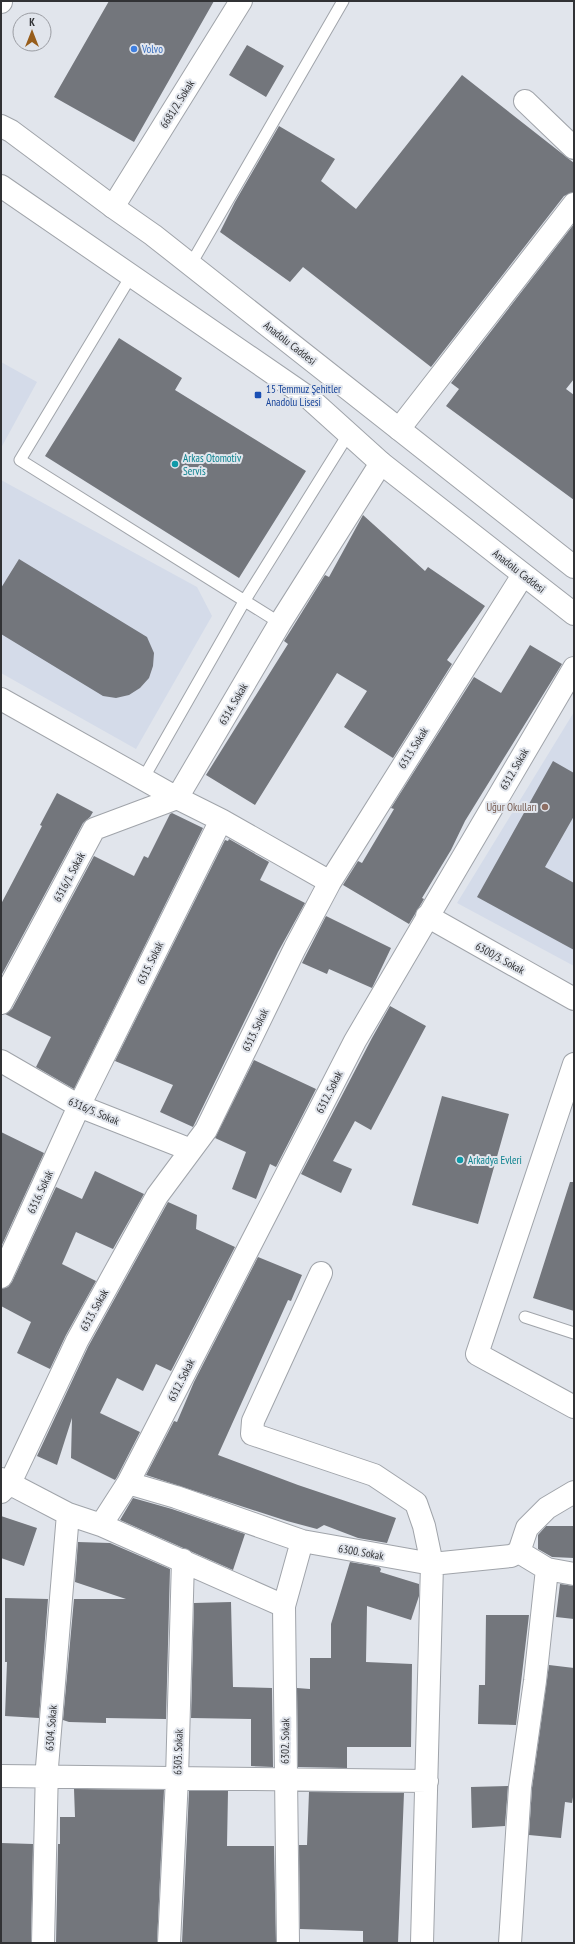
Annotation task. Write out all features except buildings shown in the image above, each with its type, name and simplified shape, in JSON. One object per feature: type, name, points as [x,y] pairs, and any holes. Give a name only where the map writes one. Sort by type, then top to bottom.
[{"type":"main road","name":"6681/2. Sokak","points":[[113,207],[241,1]]},
{"type":"main road","points":[[525,101],[574,148]]},
{"type":"main road","name":"Anadolu Caddesi","points":[[1,126],[153,234],[574,568]]},
{"type":"main road","name":"Anadolu Caddesi","points":[[1,186],[309,398],[381,463],[574,614]]},
{"type":"main road","points":[[400,429],[574,204]]},
{"type":"main road","name":"6314. Sokak","points":[[177,798],[280,623],[381,463]]},
{"type":"main road","name":"6313. Sokak","points":[[4,1484],[77,1341],[157,1196],[206,1130],[295,948],[330,882],[523,575]]},
{"type":"main road","name":"6312. Sokak","points":[[101,1525],[128,1483],[355,1041],[574,668]]},
{"type":"main road","points":[[1,699],[330,882]]},
{"type":"main road","name":"6316/1. Sokak","points":[[1,1003],[94,829],[177,798]]},
{"type":"main road","name":"6315. Sokak","points":[[79,1106],[221,820]]},
{"type":"main road","name":"6300/3. Sokak","points":[[427,916],[574,999]]},
{"type":"main road","name":"6316/5. Sokak","points":[[1,1061],[79,1106],[191,1150]]},
{"type":"main road","points":[[574,1064],[477,1354],[574,1407]]},
{"type":"main road","name":"6316. Sokak","points":[[1,1277],[79,1106]]},
{"type":"main road","points":[[321,1273],[253,1422],[252,1434],[374,1475],[416,1504],[424,1526],[432,1564],[422,1943]]},
{"type":"main road","name":"6300. Sokak","points":[[128,1483],[176,1497],[302,1541],[432,1564],[511,1556],[519,1552]]},
{"type":"main road","points":[[4,1484],[68,1514],[101,1525],[284,1606]]},
{"type":"main road","points":[[574,1492],[547,1508],[527,1528],[519,1552],[547,1569],[574,1574]]},
{"type":"main road","name":"6304. Sokak","points":[[43,1943],[47,1777],[68,1514]]},
{"type":"main road","name":"6302. Sokak","points":[[288,1943],[284,1606],[302,1541]]},
{"type":"main road","name":"6303. Sokak","points":[[169,1943],[177,1778],[182,1560]]},
{"type":"main road","points":[[510,1943],[520,1787],[535,1681],[547,1569]]},
{"type":"main road","points":[[1,1776],[427,1781]]},
{"type":"lane","points":[[191,264],[344,1]]},
{"type":"lane","points":[[131,276],[20,460],[280,623]]},
{"type":"lane","points":[[143,779],[245,600],[349,433]]},
{"type":"lane","points":[[525,1317],[574,1332]]},
{"type":"shaded area","points":[[1,362],[37,382],[1,448]]},
{"type":"shaded area","points":[[1,480],[197,587],[212,616],[136,749],[1,673]]},
{"type":"shaded area","name":"Uğur Okulları","points":[[574,712],[574,966],[457,903]]},
{"type":"place","name":"Volvo","points":[[134,49]]},
{"type":"place","name":"15 Temmuz Şehitler Anadolu Lisesi","points":[[258,395]]},
{"type":"place","name":"Arkas Otomotiv Servis","points":[[175,464]]},
{"type":"place","name":"Uğur Okulları","points":[[545,807]]},
{"type":"place","name":"Arkadya Evleri","points":[[460,1160]]}]
